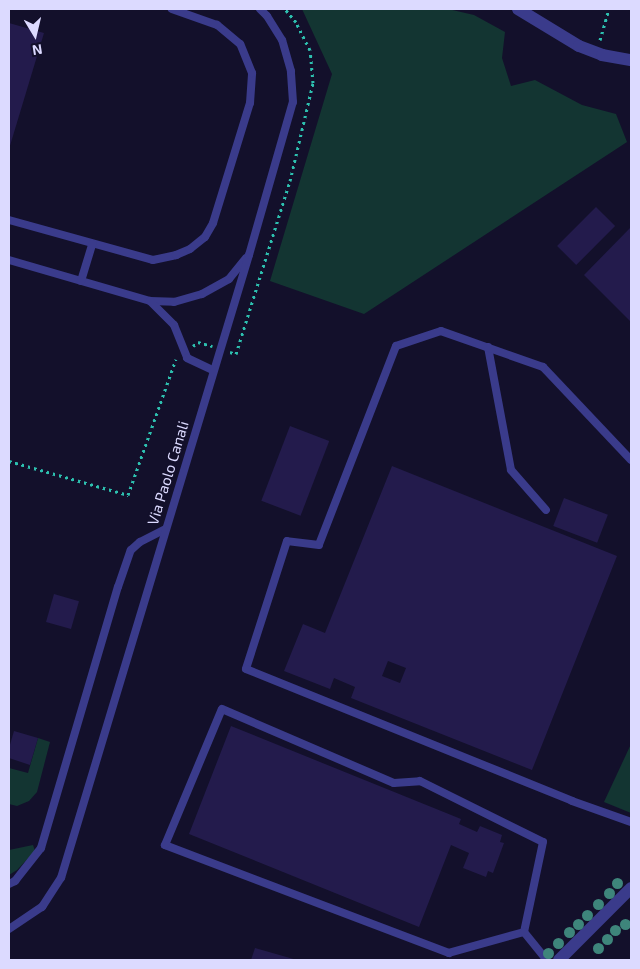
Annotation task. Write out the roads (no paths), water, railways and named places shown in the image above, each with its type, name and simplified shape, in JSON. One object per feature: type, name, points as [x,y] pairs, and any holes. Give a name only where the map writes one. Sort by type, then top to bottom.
[{"type":"street","points":[[518,9],[580,46],[594,52],[631,60]]},
{"type":"street","points":[[558,960],[631,888]]},
{"type":"lane","points":[[9,220],[153,260],[176,255],[190,249],[205,237],[214,223],[250,103],[252,73],[240,44],[218,24],[172,9]]},
{"type":"lane","name":"Via Paolo Canali","points":[[9,929],[42,907],[61,878],[249,255],[293,102],[291,72],[282,40],[267,16],[260,9]]},
{"type":"lane","points":[[81,281],[92,244]]},
{"type":"lane","points":[[9,260],[150,301],[174,302],[202,294],[229,279],[249,255]]},
{"type":"lane","points":[[150,301],[174,325],[186,358],[213,370]]},
{"type":"lane","points":[[631,460],[542,367],[440,331],[396,346],[319,545],[287,541],[246,669],[572,801],[631,822]]},
{"type":"lane","points":[[488,348],[511,470],[546,510]]},
{"type":"lane","points":[[9,884],[16,881],[41,848],[118,587],[131,550],[140,542],[165,529]]},
{"type":"lane","points":[[222,709],[394,783],[420,781],[543,842],[524,932],[449,953],[165,845],[222,709]]},
{"type":"lane","points":[[524,932],[547,960]]}]
